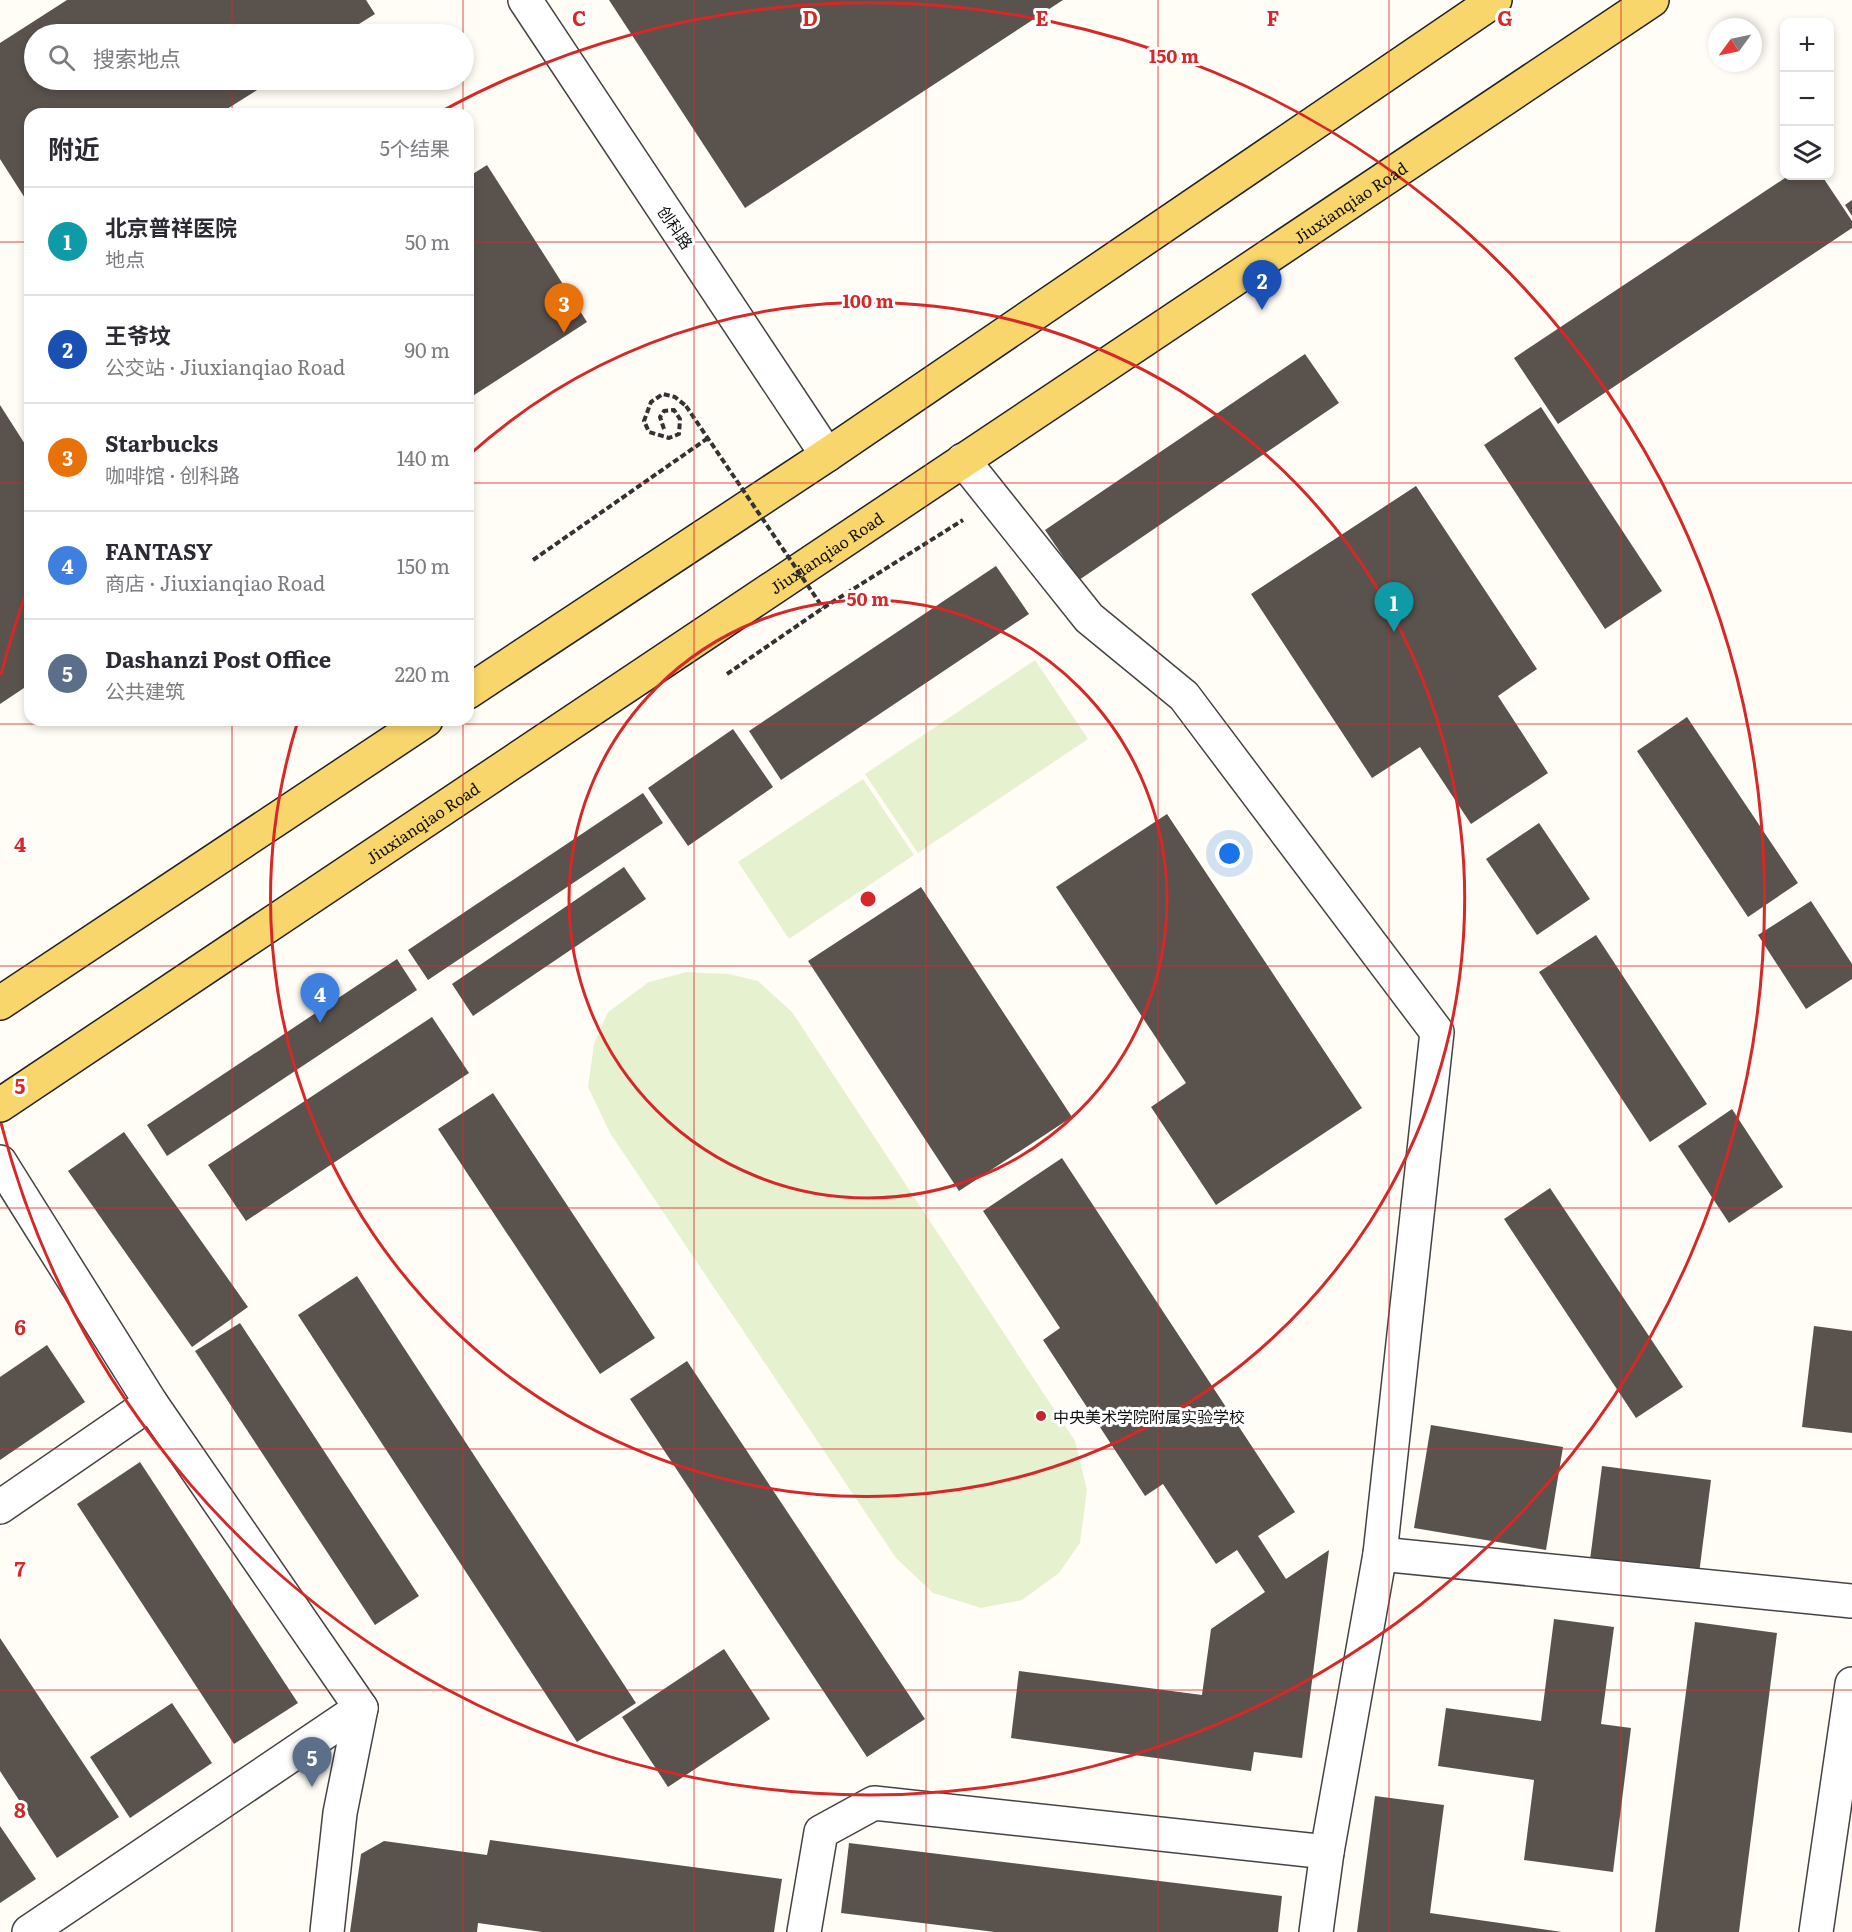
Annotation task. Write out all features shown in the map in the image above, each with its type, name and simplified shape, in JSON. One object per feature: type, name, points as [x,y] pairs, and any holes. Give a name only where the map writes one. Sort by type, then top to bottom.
[{"type":"main road","points":[[474,688],[827,454],[1495,0]]},
{"type":"main road","name":"Jiuxianqiao Road","points":[[0,1105],[1652,0]]},
{"type":"main road","points":[[0,1002],[417,726]]},
{"type":"street","name":"创科路","points":[[525,0],[827,454]]},
{"type":"street","points":[[963,460],[1089,618],[1184,696],[1437,1032],[1380,1554],[1327,1852],[1316,1932]]},
{"type":"street","points":[[0,1162],[151,1404],[361,1708],[340,1813],[327,1932]]},
{"type":"street","points":[[0,1507],[151,1404]]},
{"type":"street","points":[[1380,1554],[1852,1601]]},
{"type":"street","points":[[1816,1932],[1852,1684]]},
{"type":"street","points":[[29,1932],[361,1708]]},
{"type":"street","points":[[804,1932],[821,1832],[874,1803],[1327,1852]]},
{"type":"path","points":[[664,429],[660,417],[664,411],[674,410],[680,419],[679,434],[669,438],[650,432],[645,421],[651,402],[663,394],[675,397],[686,406],[823,608]]},
{"type":"path","points":[[533,560],[708,438]]},
{"type":"path","points":[[727,674],[823,608],[970,515]]},
{"type":"green space","points":[[1035,660],[1088,739],[918,853],[865,774]]},
{"type":"green space","points":[[863,779],[914,855],[789,939],[738,862]]},
{"type":"green space","points":[[687,972],[728,974],[758,981],[792,1012],[1075,1441],[1087,1490],[1080,1543],[1059,1573],[1022,1600],[981,1608],[933,1593],[896,1558],[610,1133],[588,1087],[594,1044],[608,1012],[649,982]]},
{"type":"building","points":[[67,0],[366,0],[375,14],[359,24],[30,24]]},
{"type":"building","points":[[609,0],[1063,0],[745,208]]},
{"type":"building","points":[[24,28],[24,90],[257,90],[229,108],[24,108],[24,197],[0,159],[0,43]]},
{"type":"building","points":[[487,165],[587,322],[474,395],[474,173]]},
{"type":"building","points":[[1782,180],[1825,180],[1852,221],[1852,228],[1558,424],[1514,358]]},
{"type":"building","points":[[1852,200],[1852,216],[1845,205]]},
{"type":"building","points":[[1305,354],[1339,403],[1079,580],[1045,530]]},
{"type":"building","points":[[0,405],[24,443],[24,688],[0,704]]},
{"type":"building","points":[[1541,407],[1662,591],[1605,629],[1484,445]]},
{"type":"building","points":[[1416,486],[1537,669],[1498,696],[1548,773],[1471,824],[1420,747],[1372,778],[1251,594]]},
{"type":"building","points":[[996,566],[1029,614],[781,780],[749,731]]},
{"type":"building","points":[[1687,717],[1798,883],[1748,917],[1637,751]]},
{"type":"building","points":[[733,729],[773,787],[688,846],[648,788]]},
{"type":"building","points":[[643,793],[663,823],[428,980],[408,950]]},
{"type":"building","points":[[1167,814],[1362,1108],[1216,1205],[1151,1107],[1186,1083],[1056,887]]},
{"type":"building","points":[[1539,823],[1590,899],[1537,935],[1486,859]]},
{"type":"building","points":[[624,867],[646,899],[473,1016],[452,984]]},
{"type":"building","points":[[921,887],[1072,1117],[959,1191],[808,961]]},
{"type":"building","points":[[1811,901],[1852,964],[1852,979],[1806,1009],[1758,935]]},
{"type":"building","points":[[1596,935],[1707,1104],[1650,1142],[1539,972]]},
{"type":"building","points":[[397,959],[417,990],[167,1156],[147,1125]]},
{"type":"building","points":[[432,1017],[469,1073],[246,1221],[208,1165]]},
{"type":"building","points":[[493,1093],[655,1338],[600,1374],[438,1129]]},
{"type":"building","points":[[1732,1109],[1783,1187],[1729,1223],[1678,1146]]},
{"type":"building","points":[[124,1132],[248,1307],[192,1347],[68,1171]]},
{"type":"building","points":[[1062,1158],[1295,1512],[1258,1536],[1286,1579],[1329,1550],[1302,1758],[1254,1752],[1251,1771],[1011,1738],[1019,1671],[1202,1695],[1211,1629],[1265,1592],[1237,1550],[1216,1564],[1163,1484],[1145,1496],[1043,1340],[1060,1328],[983,1211]]},
{"type":"building","points":[[1550,1188],[1683,1387],[1636,1418],[1504,1219]]},
{"type":"building","points":[[357,1276],[636,1703],[577,1742],[298,1315]]},
{"type":"building","points":[[240,1323],[419,1596],[375,1625],[195,1351]]},
{"type":"building","points":[[1814,1326],[1852,1331],[1852,1433],[1802,1427]]},
{"type":"building","points":[[47,1345],[85,1402],[0,1460],[0,1377]]},
{"type":"building","points":[[687,1361],[925,1719],[867,1757],[630,1399]]},
{"type":"building","points":[[1431,1425],[1563,1447],[1546,1550],[1414,1528]]},
{"type":"building","points":[[140,1462],[298,1703],[234,1744],[77,1504]]},
{"type":"building","points":[[1602,1466],[1711,1480],[1699,1574],[1590,1560]]},
{"type":"building","points":[[1554,1619],[1614,1627],[1601,1724],[1631,1728],[1613,1872],[1524,1860],[1534,1780],[1438,1766],[1446,1708],[1541,1721]]},
{"type":"building","points":[[1695,1622],[1777,1633],[1739,1932],[1655,1932]]},
{"type":"building","points":[[0,1638],[119,1817],[57,1858],[0,1771]]},
{"type":"building","points":[[724,1649],[770,1719],[668,1787],[622,1717]]},
{"type":"building","points":[[172,1703],[212,1763],[130,1818],[90,1757]]},
{"type":"building","points":[[1375,1796],[1444,1805],[1430,1913],[1562,1932],[1357,1932]]},
{"type":"building","points":[[0,1826],[36,1879],[0,1903]]},
{"type":"building","points":[[490,1840],[782,1879],[774,1932],[542,1932],[478,1923],[477,1932],[350,1932],[361,1854],[384,1841],[487,1855]]},
{"type":"building","points":[[849,1843],[1282,1896],[1278,1932],[995,1932],[841,1913]]},
{"type":"place","name":"王爷坟","points":[[1262,310]]},
{"type":"place","name":"Starbucks","points":[[564,333]]},
{"type":"place","name":"北京普祥医院","points":[[1394,632]]},
{"type":"place","name":"FANTASY","points":[[320,1023]]},
{"type":"place","name":"中央美术学院附属实验学校","points":[[1041,1416]]},
{"type":"place","name":"Dashanzi Post Office","points":[[312,1787]]}]
